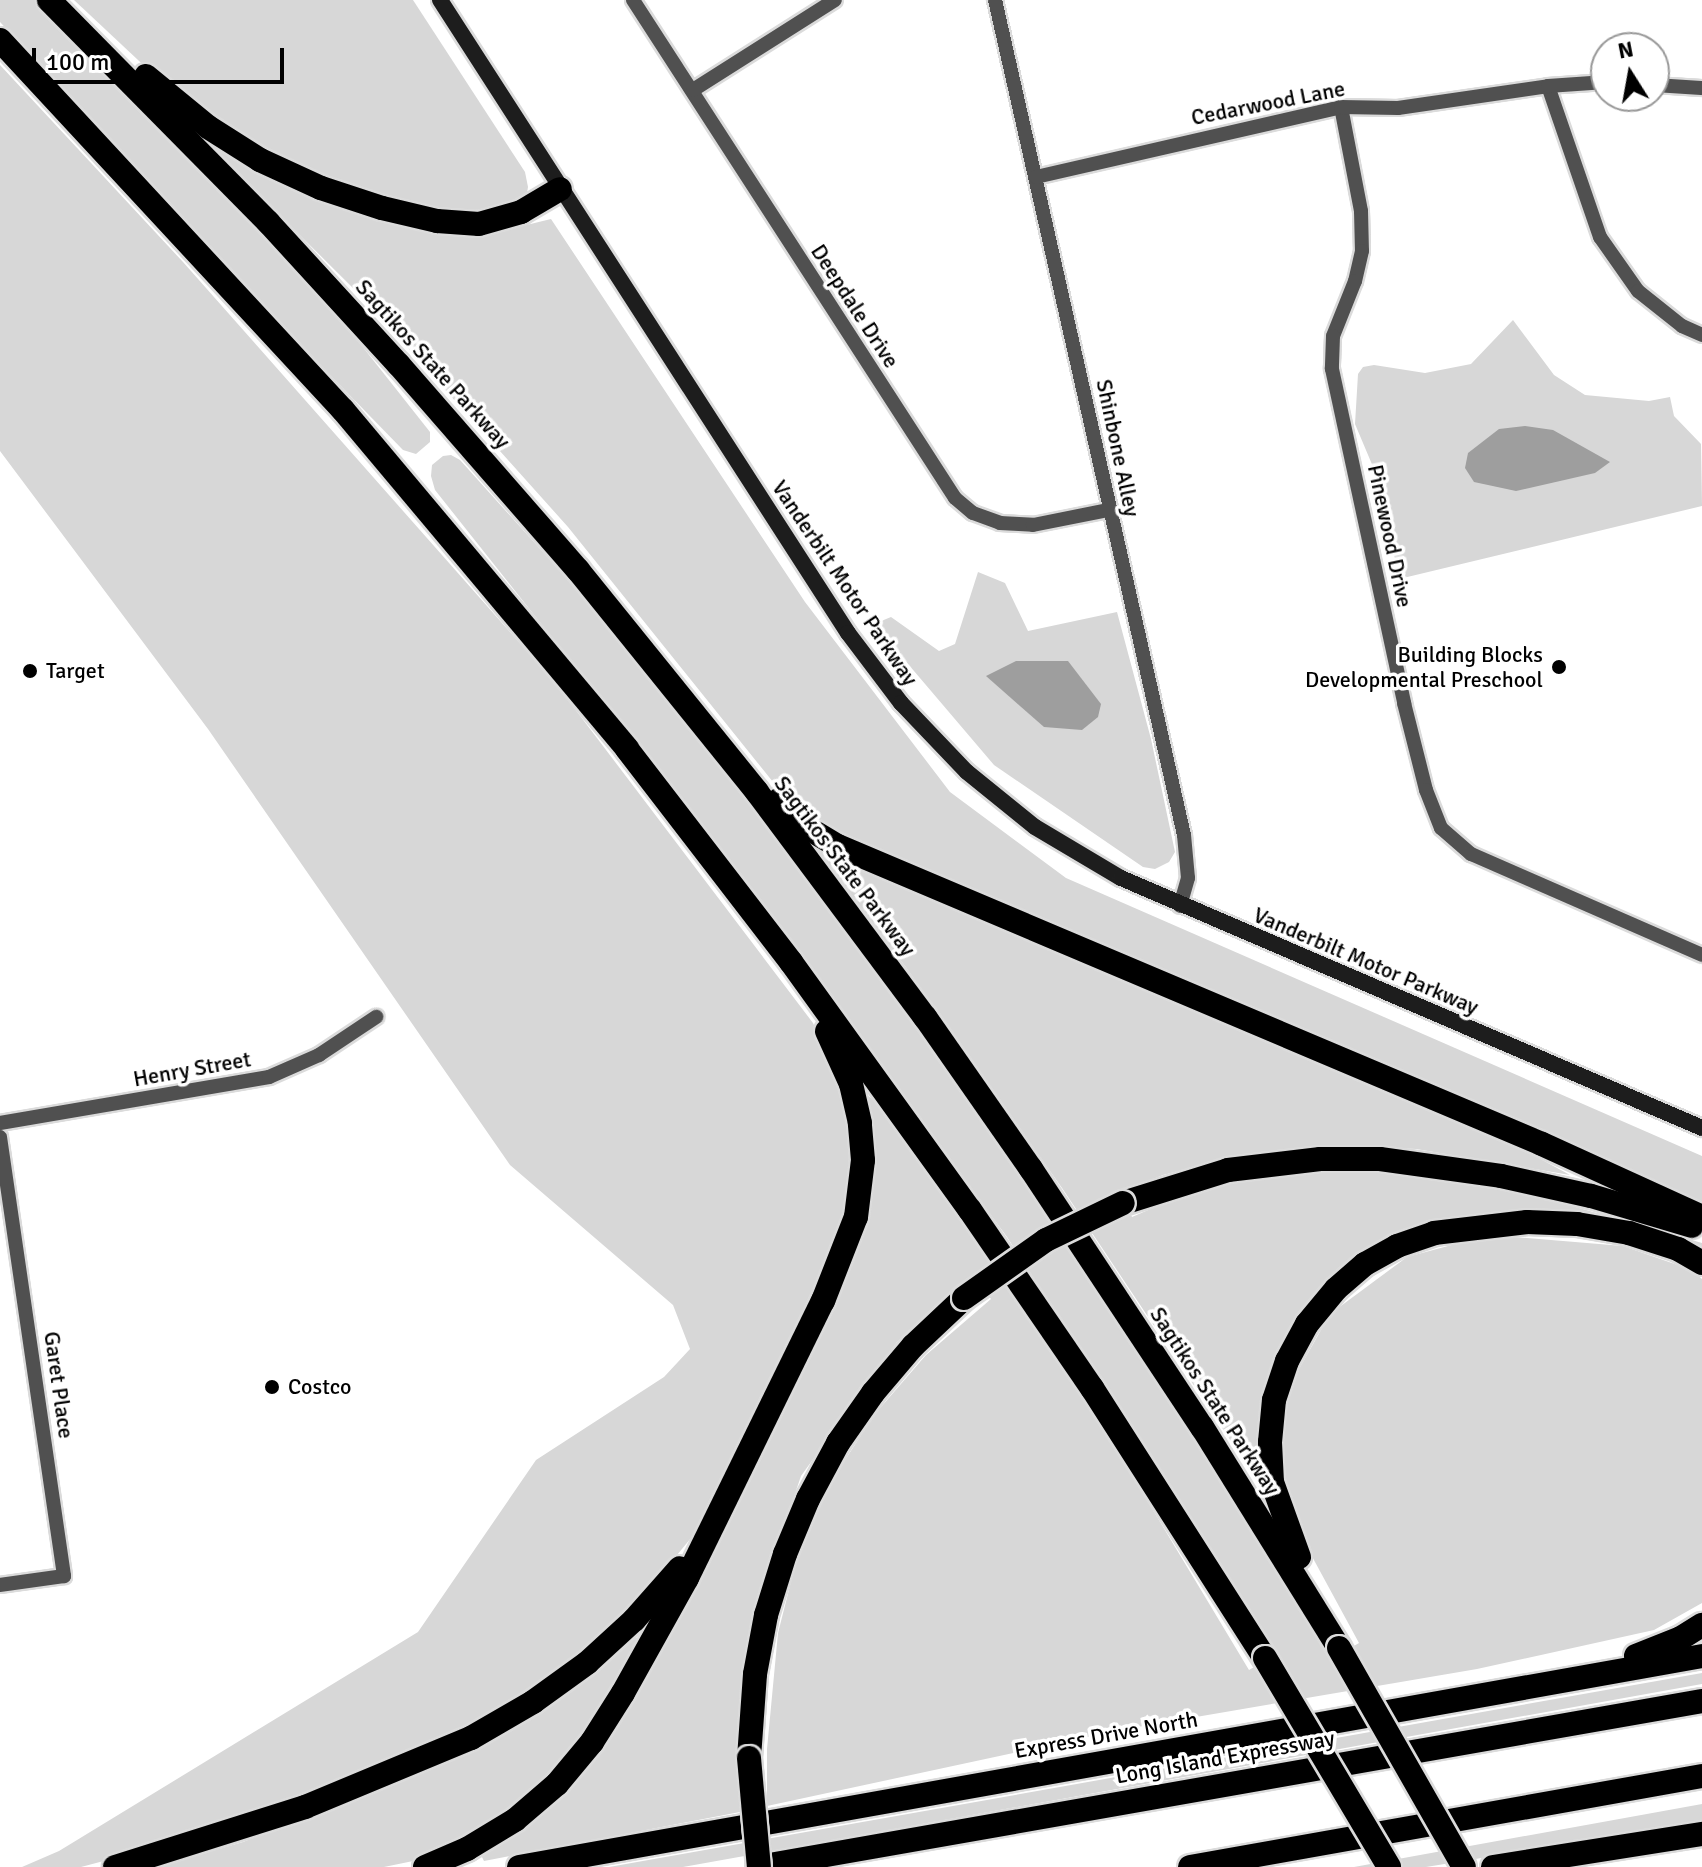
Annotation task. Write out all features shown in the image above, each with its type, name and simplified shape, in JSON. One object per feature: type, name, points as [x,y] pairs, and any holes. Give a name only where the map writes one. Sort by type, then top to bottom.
[{"type":"highway","name":"Sagtikos State Parkway","points":[[49,0],[333,291],[522,504],[814,866],[969,1080],[1202,1427],[1339,1648],[1464,1867]]},
{"type":"highway","points":[[66,0],[157,86],[208,127],[260,160],[321,188],[413,216],[460,224],[509,217],[560,189]]},
{"type":"highway","points":[[0,40],[216,270],[402,478],[617,737],[791,962],[1013,1271],[1265,1658],[1389,1867]]},
{"type":"highway","points":[[640,647],[721,724],[798,820],[825,839],[1527,1138],[1702,1217]]},
{"type":"highway","points":[[425,1867],[467,1849],[515,1820],[575,1763],[623,1693],[717,1518],[839,1264],[856,1217],[862,1179],[863,1142],[851,1084],[791,962]]},
{"type":"highway","points":[[758,1867],[749,1758],[755,1674],[766,1615],[785,1554],[808,1499],[838,1443],[873,1393],[913,1346],[964,1298],[1046,1240],[1123,1203],[1228,1170],[1320,1159],[1380,1159],[1531,1182],[1702,1229]]},
{"type":"highway","points":[[1339,1648],[1283,1522],[1270,1463],[1271,1421],[1280,1380],[1296,1343],[1321,1305],[1379,1255],[1434,1233],[1479,1225],[1551,1222],[1604,1228],[1653,1240],[1702,1263]]},
{"type":"highway","points":[[115,1867],[305,1807],[435,1754],[502,1721],[560,1683],[634,1620],[717,1518]]},
{"type":"highway","points":[[1571,1679],[1658,1648],[1702,1625]]},
{"type":"highway","name":"Express Drive North","points":[[519,1867],[1702,1656]]},
{"type":"highway","name":"Long Island Expressway","points":[[758,1867],[1702,1701]]},
{"type":"highway","points":[[1190,1867],[1702,1776]]},
{"type":"highway","points":[[1493,1867],[1702,1834]]},
{"type":"highway","points":[[1639,1843],[1702,1843]]},
{"type":"main road","name":"Vanderbilt Motor Parkway","points":[[440,0],[848,633],[901,703],[967,772],[1035,827],[1094,864],[1180,906],[1702,1128]]},
{"type":"street","name":"Deepdale Drive","points":[[633,0],[955,498],[973,513],[1000,523],[1033,525],[1108,510]]},
{"type":"street","points":[[693,90],[835,0]]},
{"type":"street","name":"Shinbone Alley","points":[[995,0],[1186,845],[1188,878],[1180,906]]},
{"type":"street","name":"Cedarwood Lane","points":[[1036,177],[1341,107],[1398,108],[1548,86],[1590,83]]},
{"type":"street","points":[[1548,86],[1600,237],[1638,291],[1682,326],[1702,335]]},
{"type":"street","points":[[1670,86],[1702,88]]},
{"type":"street","name":"Pinewood Drive","points":[[1341,107],[1361,211],[1362,251],[1355,281],[1333,336],[1332,369],[1404,703],[1426,790],[1441,828],[1471,854],[1702,955]]},
{"type":"street","name":"Henry Street","points":[[0,1123],[269,1077],[319,1055],[376,1017]]},
{"type":"street","name":"Garet Place","points":[[0,1137],[64,1576],[0,1585]]},
{"type":"shaded area","points":[[0,0],[36,0],[79,41],[313,284],[430,432],[430,442],[416,454],[403,450],[292,336],[0,22]]},
{"type":"shaded area","points":[[74,0],[413,0],[525,172],[528,187],[526,199],[465,217],[304,174],[216,124],[154,75]]},
{"type":"shaded area","points":[[0,65],[183,262],[556,684],[813,1023],[842,1083],[852,1142],[845,1218],[782,1374],[700,1527],[627,1616],[514,1704],[347,1783],[145,1850],[81,1867],[22,1867],[59,1851],[418,1632],[536,1460],[664,1377],[690,1349],[673,1305],[510,1165],[208,729],[0,451]]},
{"type":"shaded area","points":[[188,124],[299,191],[402,227],[485,235],[551,219],[805,602],[950,792],[1066,878],[1702,1156],[1702,1202],[829,830],[773,782],[568,527],[364,299]]},
{"type":"shaded area","points":[[1513,320],[1554,375],[1585,395],[1649,401],[1670,397],[1674,416],[1701,444],[1702,506],[1399,579],[1379,481],[1355,424],[1358,374],[1363,367],[1374,365],[1425,373],[1471,364]]},
{"type":"shaded area","points":[[1525,426],[1553,430],[1610,462],[1595,473],[1516,491],[1474,482],[1465,468],[1468,453],[1499,429]]},
{"type":"shaded area","points":[[451,455],[460,460],[657,679],[860,943],[1076,1249],[1332,1659],[1359,1643],[1296,1527],[1278,1454],[1290,1385],[1330,1314],[1407,1257],[1489,1235],[1623,1246],[1692,1270],[1702,1279],[1702,1603],[1654,1630],[1477,1669],[1120,1730],[767,1806],[767,1749],[778,1633],[798,1554],[829,1485],[874,1415],[926,1355],[991,1299],[973,1277],[897,1342],[801,1476],[754,1614],[740,1731],[740,1812],[484,1861],[481,1855],[558,1801],[629,1709],[705,1571],[801,1377],[866,1223],[875,1170],[868,1096],[880,1104],[972,1227],[1070,1372],[1249,1670],[1277,1654],[1007,1237],[757,896],[435,490],[432,465],[443,456]]},
{"type":"shaded area","points":[[978,572],[1005,583],[1028,631],[1117,612],[1151,739],[1175,852],[1169,862],[1155,869],[1143,867],[994,765],[874,624],[891,617],[939,651],[955,644]]},
{"type":"shaded area","points":[[1016,661],[1068,661],[1101,704],[1098,717],[1082,730],[1044,727],[986,676]]},
{"type":"shaded area","points":[[802,832],[1489,1131],[1570,1175],[1416,1149],[1326,1145],[1238,1156],[1163,1175],[1122,1192],[1132,1217],[1169,1201],[1248,1178],[1352,1169],[1530,1194],[1702,1243],[1702,1257],[1620,1222],[1379,1245],[1283,1351],[1267,1495],[1062,1188],[905,966]]},
{"type":"shaded area","points":[[634,1636],[643,1642],[583,1739],[524,1801],[479,1835],[418,1860],[384,1867],[156,1867],[243,1842],[479,1746]]},
{"type":"shaded area","points":[[1702,1673],[1702,1684],[683,1867],[609,1867]]},
{"type":"shaded area","points":[[1702,1804],[1702,1822],[1426,1867],[1354,1867]]},
{"type":"place","name":"Building Blocks Developmental Preschool","points":[[1559,667]]},
{"type":"place","name":"Target","points":[[30,671]]},
{"type":"place","name":"Costco","points":[[272,1387]]}]
